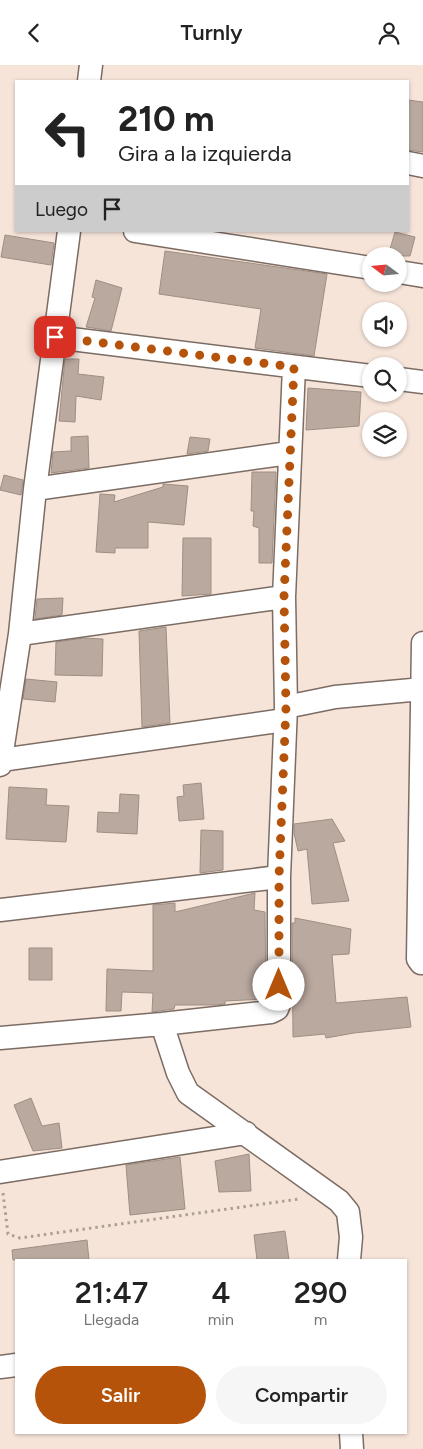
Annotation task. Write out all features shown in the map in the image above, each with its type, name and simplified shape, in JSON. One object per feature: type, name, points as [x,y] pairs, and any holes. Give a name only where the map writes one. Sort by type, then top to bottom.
[{"type":"street","points":[[89,80],[91,65]]},
{"type":"street","points":[[409,163],[423,166]]},
{"type":"street","points":[[69,232],[35,489],[20,634],[0,762],[286,713],[336,697],[422,689]]},
{"type":"street","points":[[141,232],[362,267]]},
{"type":"street","points":[[408,274],[423,276]]},
{"type":"street","points":[[55,337],[362,375]]},
{"type":"street","points":[[0,1038],[162,1024],[272,1012],[277,1009],[279,1004],[279,877],[286,713],[284,597],[294,367]]},
{"type":"street","points":[[407,380],[423,382]]},
{"type":"street","points":[[35,489],[289,453]]},
{"type":"street","points":[[20,634],[284,597]]},
{"type":"street","points":[[423,643],[418,959],[423,963]]},
{"type":"street","points":[[0,910],[279,877]]},
{"type":"street","points":[[162,1024],[178,1073],[188,1093],[339,1201],[348,1212],[351,1237],[349,1259]]},
{"type":"street","points":[[0,1172],[246,1133]]},
{"type":"street","points":[[0,1367],[15,1365]]},
{"type":"street","points":[[351,1434],[352,1449]]},
{"type":"path","points":[[0,1172],[8,1234],[20,1238],[266,1205],[329,1194]]},
{"type":"building","points":[[409,100],[423,102],[423,152],[409,150]]},
{"type":"building","points":[[395,232],[415,237],[410,256],[408,256],[408,247],[391,247]]},
{"type":"building","points":[[5,235],[54,243],[51,265],[1,257]]},
{"type":"building","points":[[165,251],[327,274],[314,356],[255,348],[261,309],[159,294]]},
{"type":"building","points":[[96,280],[122,288],[111,331],[86,327],[95,298],[92,297]]},
{"type":"building","points":[[65,359],[79,359],[78,374],[104,377],[101,400],[76,396],[75,422],[59,421]]},
{"type":"building","points":[[308,388],[361,392],[359,426],[306,430]]},
{"type":"building","points":[[88,436],[89,468],[51,473],[53,452],[71,451],[71,437]]},
{"type":"building","points":[[190,437],[210,439],[208,451],[187,454]]},
{"type":"building","points":[[252,472],[276,472],[272,563],[259,563],[259,528],[253,526],[254,511],[251,511]]},
{"type":"building","points":[[4,475],[23,480],[21,495],[0,490]]},
{"type":"building","points":[[163,484],[188,486],[184,525],[148,522],[148,548],[115,548],[115,553],[96,552],[100,494],[115,495],[114,502],[163,487]]},
{"type":"building","points":[[183,538],[211,538],[211,594],[182,596]]},
{"type":"building","points":[[63,598],[62,615],[35,619],[37,599]]},
{"type":"building","points":[[166,627],[170,723],[142,727],[139,631]]},
{"type":"building","points":[[84,638],[103,639],[102,676],[55,675],[56,642]]},
{"type":"building","points":[[26,679],[57,682],[55,702],[23,699]]},
{"type":"building","points":[[201,783],[204,819],[179,821],[177,797],[184,796],[183,785]]},
{"type":"building","points":[[9,787],[47,789],[46,805],[69,806],[66,842],[6,839]]},
{"type":"building","points":[[120,794],[139,795],[137,834],[97,832],[98,812],[119,813]]},
{"type":"building","points":[[332,819],[345,841],[333,843],[349,901],[312,904],[307,849],[298,851],[294,824]]},
{"type":"building","points":[[201,830],[223,831],[223,870],[200,873]]},
{"type":"building","points":[[255,893],[254,910],[265,912],[266,999],[225,1001],[225,1004],[215,1005],[175,1005],[174,1009],[152,1012],[153,993],[122,992],[121,1011],[106,1011],[107,969],[153,971],[153,905],[175,903],[175,912]]},
{"type":"building","points":[[295,918],[351,929],[349,954],[332,955],[336,1003],[407,997],[411,1027],[326,1038],[325,1034],[293,1037],[292,923],[295,923]]},
{"type":"building","points":[[29,948],[52,948],[52,980],[29,980]]},
{"type":"building","points":[[31,1098],[42,1126],[59,1123],[62,1148],[33,1151],[14,1105]]},
{"type":"building","points":[[249,1154],[251,1191],[219,1192],[215,1161]]},
{"type":"building","points":[[180,1157],[185,1209],[130,1215],[126,1165]]},
{"type":"building","points":[[285,1231],[289,1259],[257,1259],[254,1235]]},
{"type":"building","points":[[87,1240],[89,1259],[13,1260],[12,1250]]},
{"type":"route","points":[[55,337],[294,367],[284,597],[286,707],[279,877],[279,985]]}]
